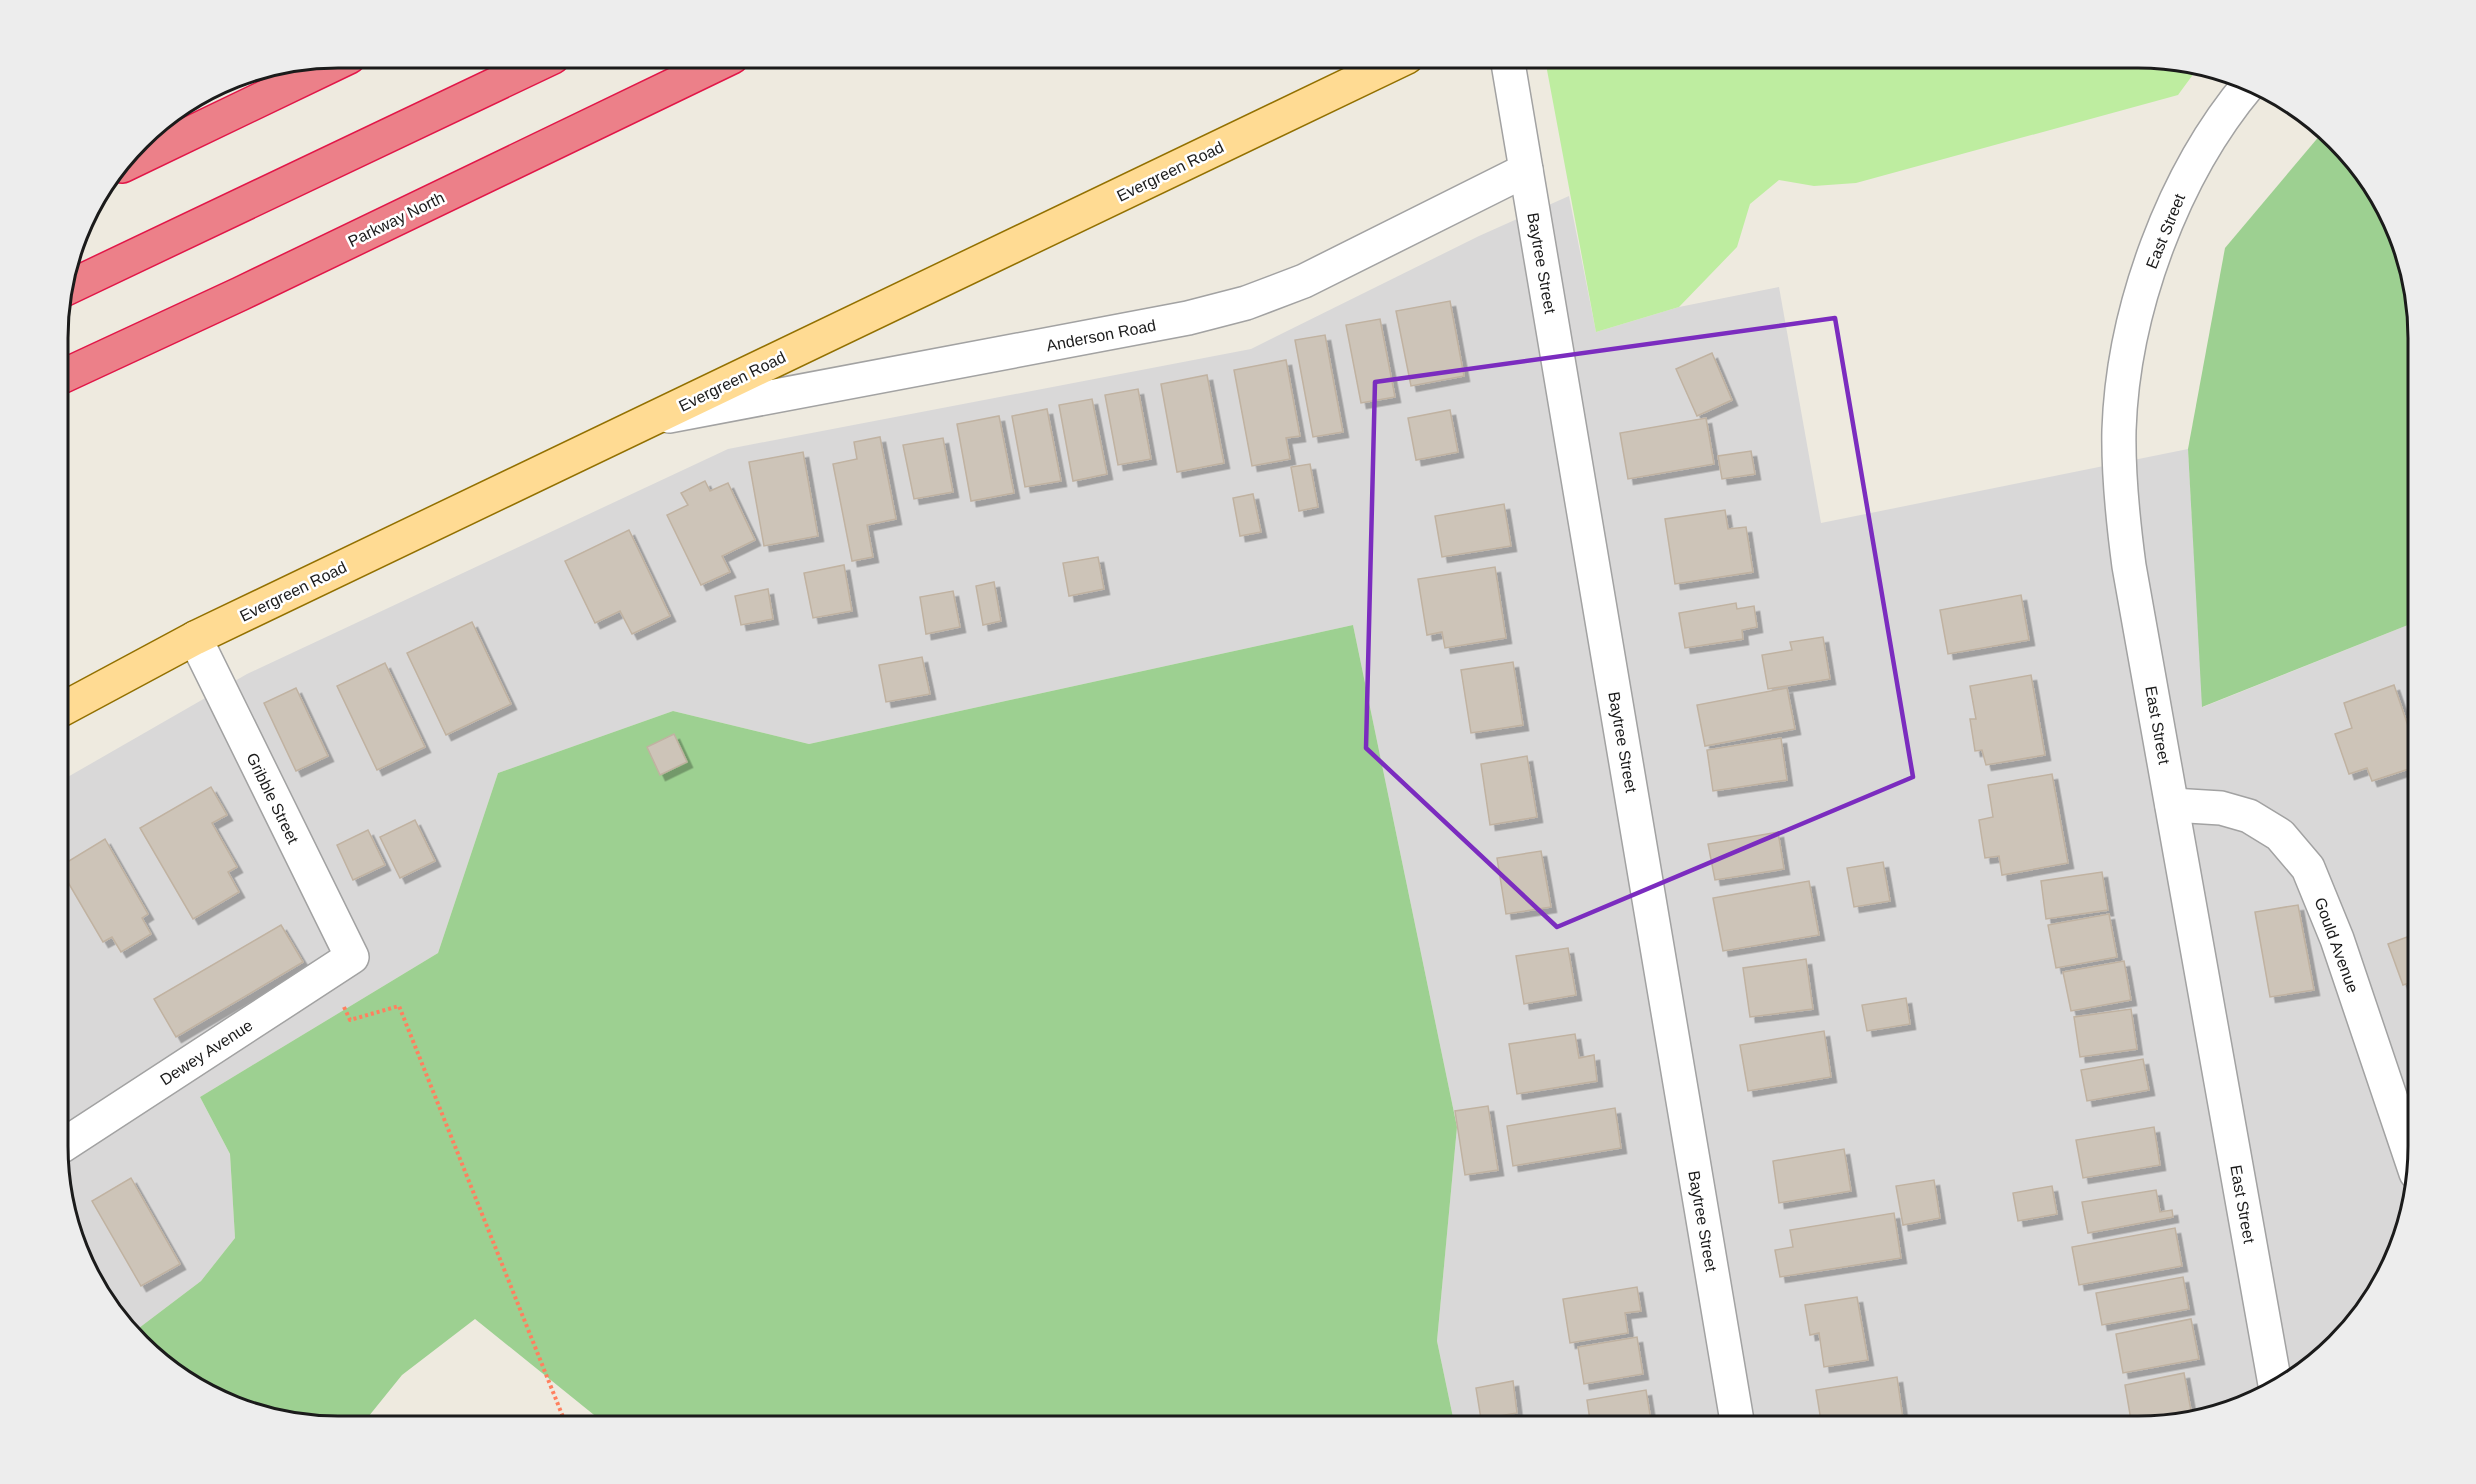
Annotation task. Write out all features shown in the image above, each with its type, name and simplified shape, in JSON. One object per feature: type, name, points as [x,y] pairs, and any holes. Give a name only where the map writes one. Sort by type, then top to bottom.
[{"type":"highway","points":[[132,162],[326,68]]},
{"type":"highway","points":[[73,285],[530,68]]},
{"type":"highway","name":"Parkway North","points":[[68,374],[240,294],[709,68]]},
{"type":"main road","name":"Evergreen Road","points":[[68,706],[195,638],[1384,68]]},
{"type":"street","name":"Baytree Street","points":[[1509,68],[1736,1416]]},
{"type":"street","name":"East Street","points":[[2245,89],[2207,141],[2182,187],[2162,233],[2133,328],[2119,429],[2123,522],[2274,1380]]},
{"type":"street","name":"Anderson Road","points":[[650,420],[1188,318],[1246,303],[1304,281],[1357,256],[1526,170]]},
{"type":"street","name":"Gribble Street","points":[[195,638],[341,964]]},
{"type":"street","name":"Gould Avenue","points":[[2172,805],[2221,808],[2249,816],[2280,835],[2308,868],[2337,939],[2409,1151]]},
{"type":"street","name":"Dewey Avenue","points":[[68,1142],[341,964]]},
{"type":"path","points":[[341,964],[350,1020],[399,1006],[563,1416]]},
{"type":"highlighted area","points":[[1835,318],[1913,777],[1557,927],[1366,748],[1375,382]]},
{"type":"shaded area","points":[[1569,196],[1596,332],[1679,307],[1779,287],[1821,523],[2188,449],[2203,707],[2409,625],[2409,1147],[2406,1182],[2399,1217],[2381,1266],[2353,1311],[2317,1350],[2289,1371],[2242,1396],[2209,1407],[2156,1416],[1453,1416],[1437,1341],[1457,1127],[1353,625],[809,744],[673,711],[498,773],[438,953],[200,1097],[230,1154],[235,1238],[201,1281],[138,1329],[134,1325],[113,1297],[95,1266],[77,1217],[70,1182],[68,1164],[68,777],[247,674],[728,449],[1251,349],[1479,236]]},
{"type":"green space","points":[[1547,68],[2156,68],[2194,74],[2178,95],[1856,183],[1814,186],[1779,180],[1750,204],[1737,247],[1679,307],[1596,332]]},
{"type":"green space","points":[[2319,136],[2353,173],[2381,218],[2399,267],[2408,320],[2409,625],[2202,707],[2188,449],[2225,248]]},
{"type":"green space","points":[[1353,625],[1457,1127],[1437,1341],[1453,1416],[595,1416],[475,1319],[402,1375],[369,1416],[320,1416],[267,1407],[218,1389],[173,1361],[138,1329],[201,1281],[235,1238],[230,1154],[200,1097],[438,953],[498,773],[673,711],[809,744]]},
{"type":"building","points":[[1450,301],[1464,376],[1411,386],[1396,311]]},
{"type":"building","points":[[1380,319],[1395,397],[1361,403],[1346,325]]},
{"type":"building","points":[[1325,335],[1343,432],[1313,437],[1295,340]]},
{"type":"building","points":[[1712,353],[1732,400],[1697,416],[1676,369]]},
{"type":"building","points":[[1286,360],[1300,436],[1286,438],[1290,459],[1252,466],[1234,370]]},
{"type":"building","points":[[1207,375],[1224,463],[1177,472],[1161,384]]},
{"type":"building","points":[[1138,389],[1151,459],[1118,465],[1105,395]]},
{"type":"building","points":[[1092,399],[1107,474],[1073,481],[1059,405]]},
{"type":"building","points":[[1047,409],[1061,481],[1025,487],[1012,416]]},
{"type":"building","points":[[1450,410],[1458,452],[1416,460],[1408,418]]},
{"type":"building","points":[[999,416],[1014,493],[971,501],[957,424]]},
{"type":"building","points":[[1706,418],[1714,464],[1628,479],[1620,433]]},
{"type":"building","points":[[880,437],[896,519],[867,525],[873,557],[852,561],[833,464],[857,459],[854,442]]},
{"type":"building","points":[[943,438],[953,492],[914,499],[903,445]]},
{"type":"building","points":[[1751,451],[1755,474],[1722,479],[1718,456]]},
{"type":"building","points":[[803,452],[818,536],[764,546],[749,462]]},
{"type":"building","points":[[1310,464],[1318,507],[1299,511],[1291,467]]},
{"type":"building","points":[[705,481],[710,491],[728,483],[755,540],[722,556],[730,572],[701,585],[667,515],[688,505],[681,493]]},
{"type":"building","points":[[1253,494],[1261,532],[1240,536],[1233,498]]},
{"type":"building","points":[[1504,504],[1511,546],[1442,557],[1435,516]]},
{"type":"building","points":[[1725,510],[1728,529],[1746,527],[1753,572],[1675,584],[1665,519]]},
{"type":"building","points":[[629,530],[670,616],[632,634],[620,611],[595,623],[565,561]]},
{"type":"building","points":[[1098,557],[1104,589],[1069,596],[1063,563]]},
{"type":"building","points":[[844,565],[852,611],[813,618],[804,573]]},
{"type":"building","points":[[1495,567],[1506,638],[1445,648],[1442,632],[1427,635],[1418,579]]},
{"type":"building","points":[[994,582],[1001,621],[983,625],[976,586]]},
{"type":"building","points":[[768,589],[773,619],[741,625],[735,596]]},
{"type":"building","points":[[953,591],[960,627],[926,634],[920,597]]},
{"type":"building","points":[[2021,595],[2029,640],[1948,654],[1940,610]]},
{"type":"building","points":[[1736,603],[1737,609],[1754,606],[1757,627],[1742,630],[1743,639],[1685,648],[1679,613]]},
{"type":"building","points":[[472,622],[511,704],[446,735],[407,653]]},
{"type":"building","points":[[1823,637],[1830,679],[1768,689],[1762,655],[1792,650],[1790,642]]},
{"type":"building","points":[[922,657],[930,694],[886,702],[879,665]]},
{"type":"building","points":[[1513,662],[1523,725],[1471,733],[1461,670]]},
{"type":"building","points":[[385,663],[425,747],[377,770],[337,686]]},
{"type":"building","points":[[2031,675],[2045,755],[1986,765],[1982,750],[1975,751],[1970,719],[1976,719],[1970,686]]},
{"type":"building","points":[[2394,685],[2409,729],[2409,769],[2372,781],[2367,768],[2349,774],[2335,734],[2352,728],[2344,703]]},
{"type":"building","points":[[296,688],[328,756],[296,771],[264,703]]},
{"type":"building","points":[[1787,688],[1795,729],[1705,746],[1697,705]]},
{"type":"building","points":[[674,734],[687,762],[660,775],[647,747]]},
{"type":"building","points":[[1781,738],[1787,780],[1713,791],[1707,750]]},
{"type":"building","points":[[1527,756],[1537,817],[1490,825],[1481,764]]},
{"type":"building","points":[[2052,774],[2068,863],[2002,875],[1999,856],[1985,858],[1979,820],[1993,817],[1988,785]]},
{"type":"building","points":[[211,787],[227,815],[212,823],[237,867],[228,872],[239,892],[193,919],[140,828]]},
{"type":"building","points":[[415,820],[435,861],[400,878],[380,837]]},
{"type":"building","points":[[368,830],[385,865],[353,880],[337,845]]},
{"type":"building","points":[[1778,832],[1784,869],[1715,880],[1708,844]]},
{"type":"building","points":[[105,839],[148,914],[142,918],[151,934],[121,952],[112,937],[103,942],[68,882],[68,862]]},
{"type":"building","points":[[1541,851],[1551,907],[1506,914],[1497,858]]},
{"type":"building","points":[[1883,862],[1890,901],[1854,907],[1847,868]]},
{"type":"building","points":[[2102,872],[2108,910],[2046,919],[2041,881]]},
{"type":"building","points":[[1809,881],[1819,935],[1723,951],[1713,898]]},
{"type":"building","points":[[2298,905],[2314,990],[2270,997],[2255,912]]},
{"type":"building","points":[[2109,914],[2117,957],[2056,968],[2048,925]]},
{"type":"building","points":[[281,925],[303,962],[176,1037],[154,999]]},
{"type":"building","points":[[2409,936],[2409,983],[2403,985],[2388,944]]},
{"type":"building","points":[[1568,948],[1576,995],[1524,1004],[1516,956]]},
{"type":"building","points":[[1806,959],[1813,1009],[1750,1017],[1743,968]]},
{"type":"building","points":[[2124,961],[2131,1000],[2071,1011],[2063,972]]},
{"type":"building","points":[[1906,998],[1910,1024],[1867,1031],[1862,1005]]},
{"type":"building","points":[[2131,1009],[2137,1049],[2080,1057],[2074,1017]]},
{"type":"building","points":[[1824,1031],[1831,1077],[1748,1091],[1740,1045]]},
{"type":"building","points":[[1575,1034],[1579,1058],[1594,1055],[1597,1081],[1517,1094],[1509,1044]]},
{"type":"building","points":[[2143,1059],[2149,1090],[2087,1101],[2081,1070]]},
{"type":"building","points":[[1488,1106],[1498,1170],[1465,1175],[1455,1111]]},
{"type":"building","points":[[1615,1108],[1621,1148],[1513,1166],[1507,1126]]},
{"type":"building","points":[[2154,1127],[2160,1165],[2083,1178],[2076,1140]]},
{"type":"building","points":[[1844,1149],[1851,1191],[1779,1203],[1773,1161]]},
{"type":"building","points":[[131,1178],[180,1264],[141,1286],[92,1201]]},
{"type":"building","points":[[1934,1180],[1940,1218],[1903,1225],[1896,1186]]},
{"type":"building","points":[[2052,1186],[2057,1214],[2018,1221],[2013,1193]]},
{"type":"building","points":[[2156,1190],[2160,1212],[2172,1210],[2173,1217],[2088,1233],[2082,1202]]},
{"type":"building","points":[[1894,1213],[1901,1258],[1780,1277],[1775,1250],[1793,1247],[1790,1230]]},
{"type":"building","points":[[2175,1228],[2182,1266],[2079,1285],[2072,1247]]},
{"type":"building","points":[[2183,1277],[2189,1309],[2102,1325],[2096,1293]]},
{"type":"building","points":[[1637,1287],[1641,1311],[1625,1313],[1628,1333],[1570,1343],[1563,1299]]},
{"type":"building","points":[[1857,1297],[1868,1360],[1824,1367],[1819,1333],[1810,1335],[1805,1305]]},
{"type":"building","points":[[2191,1319],[2199,1359],[2123,1373],[2116,1334]]},
{"type":"building","points":[[1637,1337],[1643,1374],[1584,1384],[1578,1347]]},
{"type":"building","points":[[2184,1373],[2191,1411],[2156,1416],[2130,1416],[2125,1385]]},
{"type":"building","points":[[1897,1377],[1903,1416],[1820,1416],[1816,1390]]},
{"type":"building","points":[[1513,1381],[1517,1413],[1481,1416],[1476,1388]]},
{"type":"building","points":[[1646,1390],[1650,1416],[1589,1416],[1587,1400]]}]
